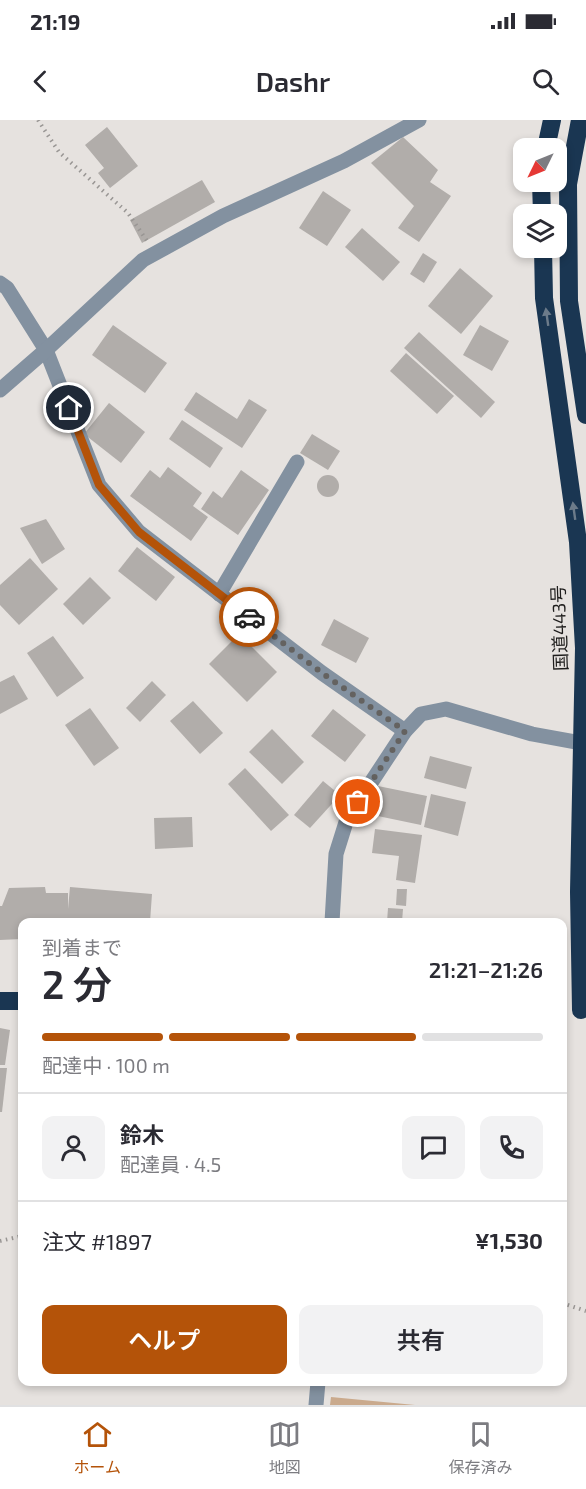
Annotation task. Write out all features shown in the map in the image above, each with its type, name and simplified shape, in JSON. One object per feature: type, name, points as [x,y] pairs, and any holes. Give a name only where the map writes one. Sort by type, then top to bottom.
[{"type":"highway","points":[[548,138],[552,120]]},
{"type":"highway","points":[[580,120],[568,184],[569,301],[586,415]]},
{"type":"highway","name":"国道443号","points":[[543,258],[544,298],[578,542],[584,648],[576,1010]]},
{"type":"highway","points":[[0,1001],[18,1002]]},
{"type":"street","points":[[0,390],[143,260],[223,216],[344,161],[419,120]]},
{"type":"street","points":[[0,283],[7,288],[46,350],[99,485],[139,532],[322,673],[405,731]]},
{"type":"street","points":[[219,594],[297,462]]},
{"type":"street","points":[[332,918],[336,854],[347,819],[405,731],[421,714],[446,709],[532,734],[586,744]]},
{"type":"street","points":[[316,1405],[318,1386]]},
{"type":"path","points":[[38,120],[59,152],[128,213],[155,253]]},
{"type":"path","points":[[0,1240],[18,1237]]},
{"type":"path","points":[[567,1305],[586,1311]]},
{"type":"shaded area","points":[[331,1397],[415,1405],[330,1405]]},
{"type":"building","points":[[107,127],[138,166],[110,188],[98,173],[104,168],[85,145]]},
{"type":"building","points":[[403,137],[438,170],[430,182],[451,196],[419,242],[398,228],[414,206],[371,163]]},
{"type":"building","points":[[202,180],[215,202],[142,243],[130,220]]},
{"type":"building","points":[[323,191],[351,210],[327,246],[299,228]]},
{"type":"building","points":[[362,228],[400,262],[383,281],[345,247]]},
{"type":"building","points":[[423,253],[437,262],[424,283],[410,274]]},
{"type":"building","points":[[460,268],[493,296],[461,334],[428,306]]},
{"type":"building","points":[[113,325],[167,363],[145,393],[92,355]]},
{"type":"building","points":[[480,325],[509,341],[492,371],[463,355]]},
{"type":"building","points":[[419,332],[495,402],[481,418],[404,348]]},
{"type":"building","points":[[406,353],[454,396],[437,414],[390,371]]},
{"type":"building","points":[[196,392],[237,419],[249,399],[267,410],[242,448],[184,410]]},
{"type":"building","points":[[109,403],[145,432],[121,463],[84,434]]},
{"type":"building","points":[[182,420],[223,448],[210,468],[169,439]]},
{"type":"building","points":[[312,434],[340,451],[328,470],[300,453]]},
{"type":"building","points":[[168,467],[202,493],[193,506],[208,517],[191,541],[130,496],[150,470],[160,478]]},
{"type":"building","points":[[241,470],[269,490],[238,535],[201,509],[213,491],[222,498]]},
{"type":"building","points":[[328,475],[336,478],[339,486],[336,494],[328,497],[320,494],[317,486],[320,478]]},
{"type":"building","points":[[46,519],[65,549],[42,564],[20,528]]},
{"type":"building","points":[[137,547],[175,577],[156,601],[118,571]]},
{"type":"building","points":[[30,558],[58,589],[19,625],[0,605],[0,585]]},
{"type":"building","points":[[90,577],[111,598],[83,625],[63,604]]},
{"type":"building","points":[[334,619],[369,638],[356,663],[321,645]]},
{"type":"building","points":[[239,634],[277,672],[247,702],[209,664]]},
{"type":"building","points":[[53,636],[84,678],[57,697],[27,653]]},
{"type":"building","points":[[14,675],[28,699],[0,714],[0,682]]},
{"type":"building","points":[[152,681],[166,695],[140,722],[126,708]]},
{"type":"building","points":[[193,701],[223,733],[200,754],[170,721]]},
{"type":"building","points":[[90,708],[119,748],[94,766],[65,725]]},
{"type":"building","points":[[333,709],[366,735],[345,762],[311,736]]},
{"type":"building","points":[[272,729],[304,762],[282,784],[249,752]]},
{"type":"building","points":[[430,756],[472,767],[466,789],[424,778]]},
{"type":"building","points":[[245,768],[289,815],[271,831],[228,784]]},
{"type":"building","points":[[323,781],[340,795],[310,828],[294,815]]},
{"type":"building","points":[[378,786],[427,796],[421,825],[373,815]]},
{"type":"building","points":[[431,794],[466,802],[458,836],[424,827]]},
{"type":"building","points":[[192,817],[193,847],[155,849],[154,818]]},
{"type":"building","points":[[375,829],[422,835],[415,883],[396,880],[399,856],[372,853]]},
{"type":"building","points":[[45,887],[46,893],[68,893],[68,909],[70,887],[152,894],[150,918],[18,918],[18,939],[0,940],[0,906],[9,888]]},
{"type":"building","points":[[397,889],[407,889],[406,906],[396,905]]},
{"type":"building","points":[[388,908],[403,909],[402,918],[387,918]]},
{"type":"building","points":[[0,1028],[10,1030],[5,1065],[0,1065]]},
{"type":"building","points":[[0,1068],[7,1068],[2,1112],[0,1112]]},
{"type":"way so far","points":[[249,617],[322,673],[405,731],[358,802]]},
{"type":"route","points":[[69,408],[99,485],[139,532],[249,617]]}]
